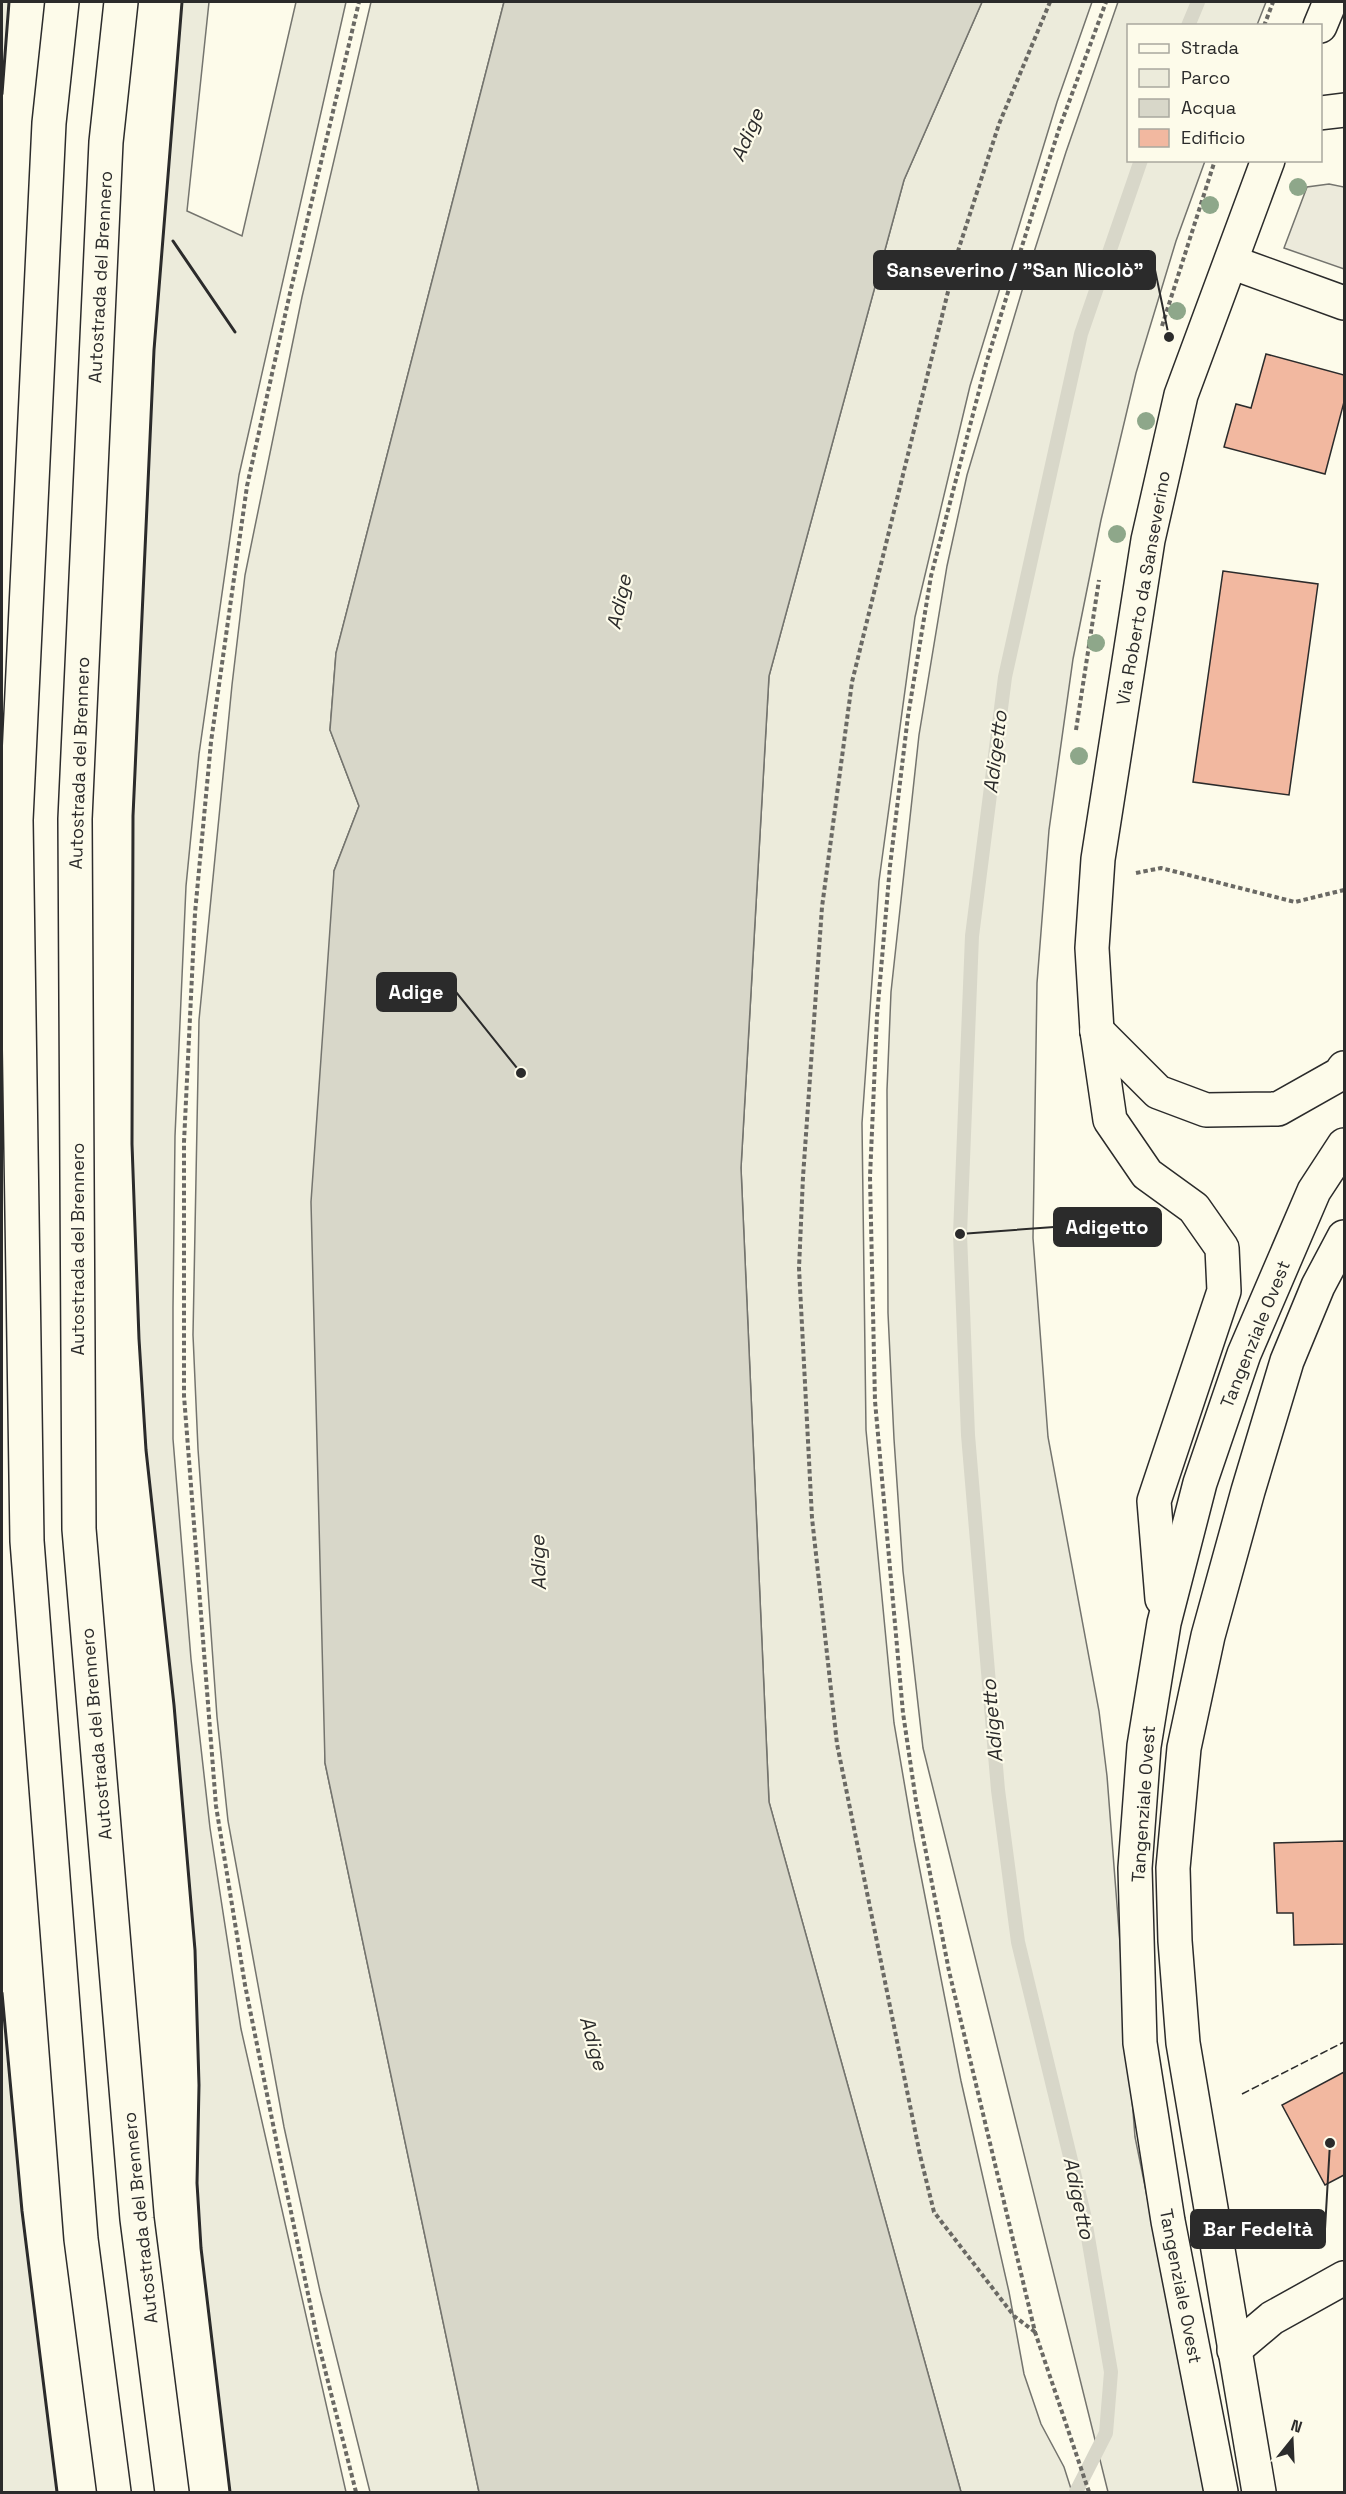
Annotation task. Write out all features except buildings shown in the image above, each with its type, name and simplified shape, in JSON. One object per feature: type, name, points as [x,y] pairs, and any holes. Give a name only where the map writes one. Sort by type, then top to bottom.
[{"type":"main road","points":[[63,2],[50,123],[16,820],[27,1541],[81,2238],[114,2493]]},
{"type":"main road","name":"Autostrada del Brennero","points":[[121,2],[106,142],[75,819],[79,1529],[137,2219],[172,2493]]},
{"type":"main road","points":[[1321,24],[1330,2]]},
{"type":"main road","points":[[1335,2],[1344,11]]},
{"type":"main road","points":[[1322,113],[1344,110]]},
{"type":"main road","name":"Via Roberto da Sanseverino","points":[[1164,1623],[1154,1501],[1224,1291],[1222,1248],[1194,1208],[1147,1174],[1110,1120],[1097,1031],[1092,948],[1096,881],[1148,540],[1181,395],[1267,162]]},
{"type":"main road","points":[[1231,262],[1344,303]]},
{"type":"main road","points":[[1097,1031],[1158,1092],[1206,1110],[1278,1109],[1340,1074],[1344,1068]]},
{"type":"main road","name":"Tangenziale Ovest","points":[[1221,2493],[1168,2221],[1140,2043],[1136,1868],[1144,1746],[1164,1623],[1200,1483],[1244,1354],[1314,1191],[1344,1145]]},
{"type":"main road","name":"Tangenziale Ovest","points":[[1259,2493],[1184,2043],[1175,1941],[1173,1868],[1184,1748],[1208,1636],[1287,1361],[1318,1286],[1344,1237]]},
{"type":"main road","points":[[1234,2350],[1272,2318],[1344,2278]]},
{"type":"path","points":[[356,2493],[318,2342],[279,2154],[245,1985],[216,1806],[184,1396],[185,1131],[195,913],[211,742],[247,486],[359,2]]},
{"type":"path","points":[[1035,2332],[1014,2316],[934,2212],[920,2155],[837,1744],[812,1518],[799,1268],[822,907],[852,682],[958,251],[999,124],[1050,2]]},
{"type":"path","points":[[1089,2493],[1035,2332],[949,1971],[916,1801],[903,1713],[875,1401],[870,1177],[872,1099],[890,867],[908,716],[931,576],[986,364],[1059,129],[1106,2]]},
{"type":"path","points":[[1265,24],[1273,2]]},
{"type":"path","points":[[1096,881],[1161,868],[1294,902],[1344,890]]},
{"type":"green space","points":[[2,2],[9,2],[2,94]]},
{"type":"green space","points":[[182,2],[209,2],[187,211],[242,236],[296,2],[346,2],[239,475],[199,754],[186,886],[175,1136],[173,1439],[191,1659],[210,1828],[241,2029],[346,2492],[230,2492],[201,2248],[197,2183],[199,2085],[195,1950],[174,1705],[146,1450],[139,1339],[132,1144],[133,816],[154,350]]},
{"type":"green space","points":[[371,2],[504,2],[336,653],[330,730],[359,806],[334,871],[325,1763],[479,2492],[370,2492],[320,2291],[284,2127],[228,1821],[217,1717],[198,1449],[193,1335],[199,1020],[245,575],[302,297]]},
{"type":"green space","points":[[982,2],[1092,2],[1057,102],[970,386],[915,617],[879,881],[862,1123],[866,1430],[894,1723],[914,1840],[961,2081],[1009,2292],[1024,2374],[1041,2424],[1064,2467],[1072,2492],[961,2492],[769,1802],[741,1168],[769,676],[904,180]]},
{"type":"green space","points":[[1118,2],[1266,2],[1257,24],[1127,24],[1127,162],[1205,162],[1176,241],[1136,373],[1101,520],[1073,659],[1049,830],[1037,983],[1033,1238],[1048,1437],[1099,1711],[1107,1776],[1135,2137],[1207,2492],[1108,2492],[923,1748],[903,1571],[894,1439],[888,1313],[887,1090],[891,992],[919,735],[947,566],[967,475],[1066,152]]},
{"type":"green space","points":[[2,1993],[22,2211],[57,2492],[2,2492]]},
{"type":"shaded area","points":[[1329,184],[1344,187],[1344,269],[1284,248],[1307,187]]},
{"type":"water","points":[[504,2],[982,2],[904,180],[769,676],[741,1168],[769,1802],[961,2492],[479,2492],[325,1763],[311,1202],[334,871],[359,806],[330,730],[336,653]]},
{"type":"waterway","name":"Adigetto","points":[[1189,24],[1198,2]]},
{"type":"waterway","name":"Adigetto","points":[[1076,2492],[1106,2433],[1111,2372],[1084,2214],[1018,1942],[998,1790],[968,1435],[960,1234],[972,936],[1005,677],[1081,334],[1140,162]]},
{"type":"fence","points":[[1242,2094],[1344,2042]]},
{"type":"wall","points":[[2,94],[9,2]]},
{"type":"wall","points":[[182,2],[154,350],[133,816],[132,1144],[139,1339],[146,1450],[174,1705],[195,1950],[199,2085],[197,2183],[201,2248],[230,2492]]},
{"type":"wall","points":[[173,241],[235,332]]},
{"type":"wall","points":[[2,1993],[22,2211],[57,2492]]},
{"type":"place","name":"Sanseverino / \"San Nicolò\"","points":[[1169,337]]},
{"type":"place","name":"Adige","points":[[521,1073]]},
{"type":"place","name":"Adigetto","points":[[960,1234]]},
{"type":"place","name":"Bar Fedeltà","points":[[1330,2143]]}]
